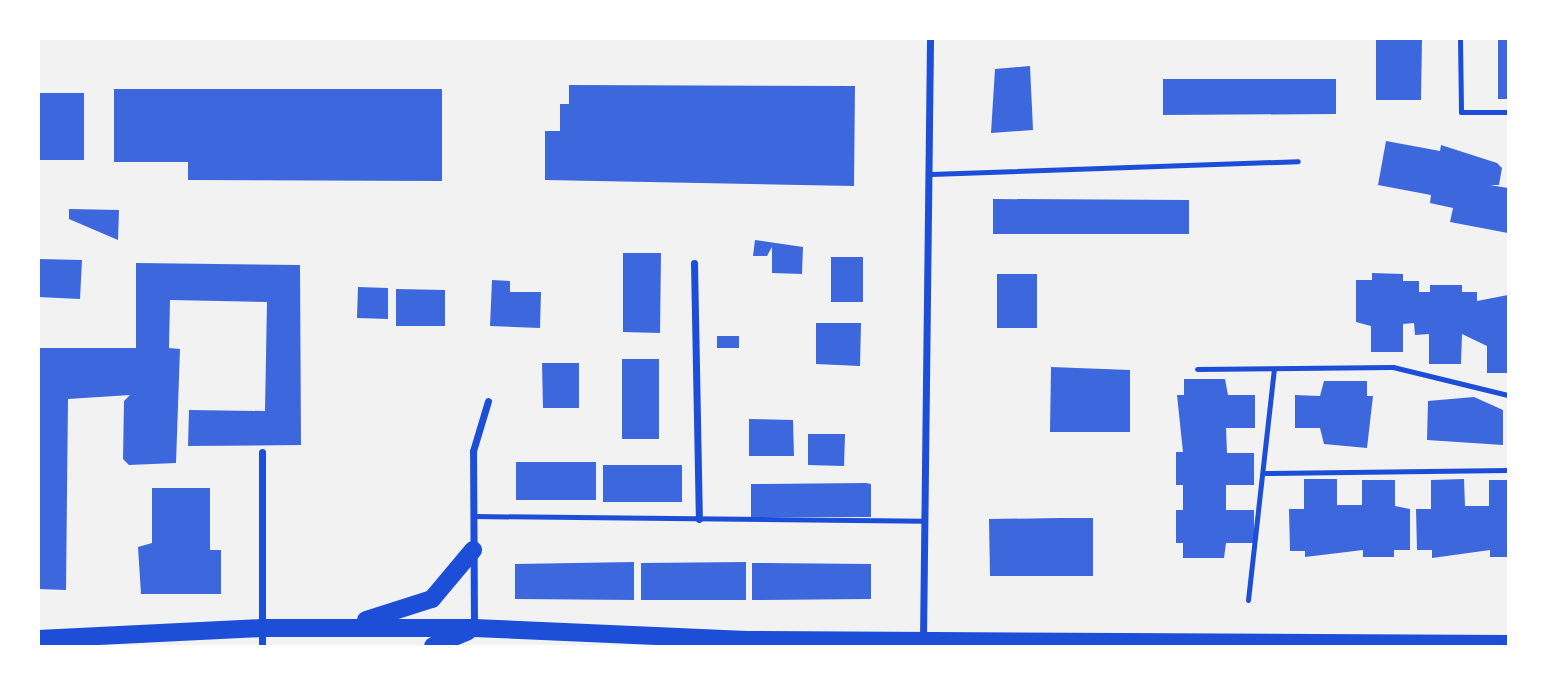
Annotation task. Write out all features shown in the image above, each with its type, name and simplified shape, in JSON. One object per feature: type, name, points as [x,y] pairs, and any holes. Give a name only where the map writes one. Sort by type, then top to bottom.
[{"type":"main road","points":[[318,628],[396,615],[432,599],[473,550]]},
{"type":"main road","points":[[38,639],[262,628],[474,628],[747,640],[921,644],[1508,644]]},
{"type":"main road","points":[[433,646],[474,628]]},
{"type":"main road","points":[[677,646],[747,640]]},
{"type":"street","points":[[921,644],[931,174],[930,38]]},
{"type":"street","points":[[694,263],[699,519]]},
{"type":"street","points":[[474,628],[472,451],[488,401]]},
{"type":"street","points":[[262,452],[262,646]]},
{"type":"lane","points":[[1460,38],[1461,112],[1508,112]]},
{"type":"lane","points":[[931,174],[1298,161]]},
{"type":"lane","points":[[1197,369],[1393,368],[1508,394]]},
{"type":"lane","points":[[1248,600],[1274,370]]},
{"type":"lane","points":[[1263,473],[1508,470]]},
{"type":"lane","points":[[473,516],[924,521]]},
{"type":"building","points":[[1376,38],[1422,38],[1421,100],[1376,100]]},
{"type":"building","points":[[1498,38],[1508,38],[1508,99],[1498,99]]},
{"type":"building","points":[[1030,66],[1033,130],[991,133],[995,69]]},
{"type":"building","points":[[1163,79],[1336,79],[1336,114],[1163,115]]},
{"type":"building","points":[[569,85],[855,86],[854,186],[545,180],[545,131],[560,131],[560,104],[569,104]]},
{"type":"building","points":[[114,89],[442,89],[442,181],[188,180],[188,162],[114,162]]},
{"type":"building","points":[[38,93],[84,93],[84,160],[38,160]]},
{"type":"building","points":[[1386,141],[1440,151],[1441,145],[1497,163],[1502,168],[1499,185],[1490,185],[1508,188],[1508,233],[1450,222],[1453,208],[1430,203],[1431,195],[1378,185]]},
{"type":"building","points":[[993,199],[1189,200],[1189,234],[993,234]]},
{"type":"building","points":[[69,209],[119,210],[118,240],[69,219]]},
{"type":"building","points":[[755,240],[803,247],[802,274],[772,273],[772,247],[767,256],[753,256]]},
{"type":"building","points":[[623,253],[661,253],[660,333],[623,332]]},
{"type":"building","points":[[831,257],[863,257],[863,302],[831,302]]},
{"type":"building","points":[[38,259],[82,260],[80,299],[38,297]]},
{"type":"building","points":[[136,263],[300,265],[301,445],[188,446],[189,410],[265,411],[267,302],[170,300],[169,348],[180,349],[176,463],[129,465],[123,459],[124,401],[130,395],[68,399],[66,590],[38,589],[38,348],[136,348]]},
{"type":"building","points":[[1372,273],[1403,274],[1403,281],[1419,281],[1419,292],[1430,292],[1430,285],[1462,285],[1462,292],[1477,292],[1477,301],[1508,295],[1508,373],[1487,373],[1487,346],[1462,334],[1461,364],[1429,364],[1429,334],[1415,335],[1414,323],[1403,324],[1403,352],[1371,352],[1371,326],[1356,322],[1356,280],[1372,280]]},
{"type":"building","points":[[997,274],[1037,274],[1037,328],[997,328]]},
{"type":"building","points":[[492,280],[510,281],[510,292],[541,292],[540,328],[490,326]]},
{"type":"building","points":[[358,287],[388,288],[388,319],[357,318]]},
{"type":"building","points":[[396,289],[445,290],[445,326],[396,326]]},
{"type":"building","points":[[816,323],[861,323],[860,366],[816,364]]},
{"type":"building","points":[[717,336],[739,336],[739,348],[717,348]]},
{"type":"building","points":[[622,359],[659,359],[659,439],[622,439]]},
{"type":"building","points":[[542,363],[579,363],[579,408],[543,408]]},
{"type":"building","points":[[1051,367],[1130,370],[1130,432],[1050,432]]},
{"type":"building","points":[[1184,379],[1225,379],[1228,395],[1255,395],[1255,428],[1226,428],[1227,453],[1254,453],[1254,485],[1226,485],[1226,510],[1254,510],[1254,543],[1226,543],[1224,558],[1183,558],[1183,543],[1176,543],[1176,510],[1183,510],[1183,485],[1176,485],[1176,452],[1183,452],[1177,395],[1184,395]]},
{"type":"building","points":[[1324,381],[1367,381],[1367,396],[1373,396],[1367,448],[1324,444],[1320,428],[1295,428],[1295,395],[1320,396]]},
{"type":"building","points":[[1474,397],[1503,410],[1503,445],[1427,440],[1428,401]]},
{"type":"building","points":[[749,419],[793,420],[794,456],[749,456]]},
{"type":"building","points":[[808,434],[845,434],[844,466],[808,465]]},
{"type":"building","points":[[516,462],[596,462],[596,500],[516,500]]},
{"type":"building","points":[[603,465],[682,465],[682,502],[603,502]]},
{"type":"building","points":[[1304,479],[1337,479],[1337,505],[1362,505],[1362,480],[1395,480],[1395,506],[1410,509],[1410,550],[1394,550],[1394,557],[1363,557],[1363,550],[1305,557],[1305,551],[1290,551],[1289,509],[1304,509]]},
{"type":"building","points":[[1464,479],[1465,506],[1489,506],[1489,480],[1508,480],[1508,557],[1490,557],[1490,550],[1432,558],[1432,550],[1417,550],[1416,509],[1431,509],[1431,480]]},
{"type":"building","points":[[751,484],[871,484],[871,517],[751,517]]},
{"type":"building","points":[[152,488],[210,488],[210,550],[221,550],[221,594],[141,594],[138,547],[152,543]]},
{"type":"building","points":[[1093,518],[1093,576],[990,576],[989,519]]},
{"type":"building","points":[[634,562],[634,600],[515,599],[515,564]]},
{"type":"building","points":[[746,562],[746,600],[641,600],[641,563]]},
{"type":"building","points":[[752,563],[871,564],[871,599],[752,600]]}]
